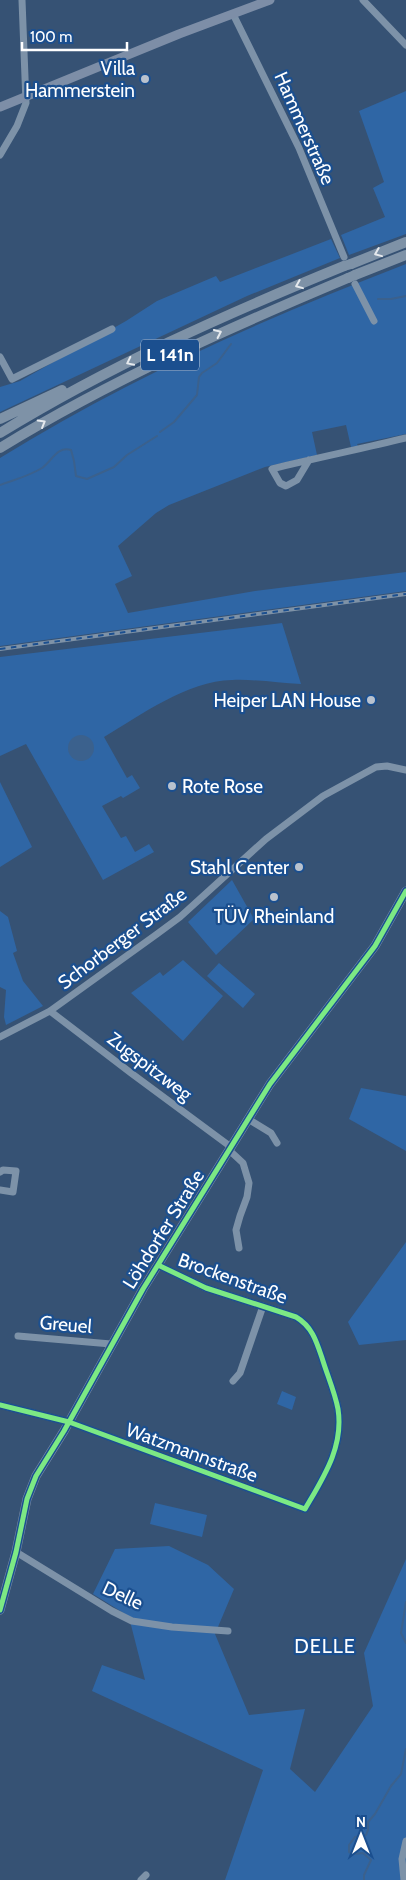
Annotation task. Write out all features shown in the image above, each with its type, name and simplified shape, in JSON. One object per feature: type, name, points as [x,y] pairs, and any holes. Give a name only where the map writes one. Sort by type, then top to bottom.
[{"type":"highway","name":"L 141n","points":[[0,433],[91,381],[189,333],[346,262],[406,242]]},
{"type":"highway","name":"L 141n","points":[[0,448],[60,412],[166,357],[238,324],[353,279],[406,255]]},
{"type":"highway","points":[[0,419],[76,383],[91,381]]},
{"type":"main road","points":[[0,107],[270,0]]},
{"type":"main road","name":"Löhdorfer Straße","points":[[0,1610],[32,1486],[111,1344],[230,1148],[286,1060],[375,946],[406,892]]},
{"type":"street","points":[[0,155],[17,126],[26,103],[22,0]]},
{"type":"street","points":[[363,0],[406,46]]},
{"type":"street","name":"Hammerstraße","points":[[233,14],[299,148],[346,262]]},
{"type":"street","points":[[353,279],[374,321]]},
{"type":"street","points":[[0,357],[12,379],[112,329]]},
{"type":"street","points":[[309,460],[297,480],[286,486],[280,482],[272,469],[290,464],[406,438]]},
{"type":"street","name":"Schorberger Straße","points":[[0,1037],[50,1011],[180,917],[266,839],[323,796],[376,767],[387,766],[406,770]]},
{"type":"street","name":"Zugspitzweg","points":[[50,1011],[230,1148],[243,1162],[248,1183],[247,1197],[236,1230],[239,1248]]},
{"type":"street","points":[[248,1120],[271,1133],[277,1143]]},
{"type":"street","points":[[0,1172],[4,1170],[16,1171],[13,1192],[0,1190]]},
{"type":"street","name":"Brockenstraße","points":[[158,1265],[206,1288],[296,1316],[310,1329],[318,1347],[338,1409],[338,1431],[335,1452],[329,1468],[305,1509]]},
{"type":"street","points":[[233,1381],[240,1373],[263,1306]]},
{"type":"street","name":"Greuel","points":[[18,1336],[111,1344]]},
{"type":"street","name":"Watzmannstraße","points":[[0,1405],[69,1422],[305,1509]]},
{"type":"street","name":"Delle","points":[[16,1552],[112,1611],[132,1621],[228,1631]]},
{"type":"street","points":[[404,1880],[402,1858],[406,1841]]},
{"type":"shaded area","points":[[406,91],[406,234],[349,255],[341,235],[385,217],[373,188],[384,182],[359,111]]},
{"type":"shaded area","points":[[331,239],[340,258],[247,296],[0,412],[0,387],[20,381],[126,321],[157,301],[216,276],[220,282]]},
{"type":"shaded area","points":[[406,264],[406,434],[357,444],[358,446],[351,447],[346,425],[312,432],[317,455],[265,467],[169,505],[156,513],[118,546],[132,576],[115,584],[128,613],[255,591],[406,572],[406,591],[0,646],[0,458],[48,429],[147,376],[250,328]]},
{"type":"shaded area","points":[[282,623],[301,684],[232,680],[198,686],[165,701],[104,737],[127,778],[132,775],[140,788],[123,798],[121,796],[102,806],[121,838],[126,836],[135,852],[149,844],[154,852],[103,880],[26,744],[0,756],[0,657]]},
{"type":"shaded area","points":[[81,735],[90,739],[94,748],[90,757],[81,761],[72,757],[68,748],[72,739]]},
{"type":"shaded area","points":[[0,782],[32,847],[0,867]]},
{"type":"shaded area","points":[[232,880],[254,919],[216,955],[188,922]]},
{"type":"shaded area","points":[[0,911],[8,917],[17,951],[13,953],[23,981],[43,1006],[6,1025],[4,1017],[6,990],[0,987]]},
{"type":"shaded area","points":[[183,960],[223,996],[183,1041],[131,993],[160,972],[163,976]]},
{"type":"shaded area","points":[[219,963],[255,994],[243,1008],[207,976]]},
{"type":"shaded area","points":[[361,1088],[406,1096],[406,1151],[349,1119]]},
{"type":"shaded area","points":[[406,1242],[406,1340],[359,1345],[348,1322]]},
{"type":"shaded area","points":[[282,1391],[296,1397],[292,1410],[277,1404]]},
{"type":"shaded area","points":[[155,1503],[207,1515],[202,1537],[150,1524]]},
{"type":"shaded area","points":[[169,1546],[208,1565],[234,1589],[215,1634],[249,1715],[305,1709],[290,1769],[315,1792],[373,1706],[364,1653],[406,1559],[406,1880],[225,1880],[263,1770],[92,1691],[102,1665],[145,1680],[130,1617],[93,1594],[115,1549]]},
{"type":"waterway","points":[[378,299],[406,296]]},
{"type":"waterway","points":[[160,432],[174,422],[197,395],[199,377],[217,363],[231,344]]},
{"type":"waterway","points":[[0,485],[37,471],[46,465],[58,452],[66,449],[71,450],[76,476],[87,479],[114,467],[127,455],[157,436]]},
{"type":"waterway","points":[[406,1602],[401,1633],[406,1643]]},
{"type":"waterway","points":[[364,1880],[364,1875],[371,1860],[363,1853],[353,1854],[349,1852],[349,1845],[355,1837],[366,1835],[368,1822],[401,1774],[406,1749]]},
{"type":"railway","points":[[0,649],[406,594]]},
{"type":"cycle path","points":[[0,1610],[16,1552],[27,1499],[36,1476],[64,1431],[143,1289],[270,1084],[375,946],[406,891]]},
{"type":"cycle path","points":[[0,1405],[69,1422],[305,1509],[319,1486],[330,1462],[335,1449],[339,1423],[338,1409],[333,1391],[314,1336],[307,1326],[296,1317],[206,1288],[158,1265]]},
{"type":"place","name":"Villa Hammerstein","points":[[145,79]]},
{"type":"place","name":"Heiper LAN House","points":[[371,700]]},
{"type":"place","name":"Rote Rose","points":[[172,786]]},
{"type":"place","name":"Stahl Center","points":[[299,867]]},
{"type":"place","name":"TÜV Rheinland","points":[[274,897]]},
{"type":"district","name":"DELLE","points":[[325,1646]]}]
